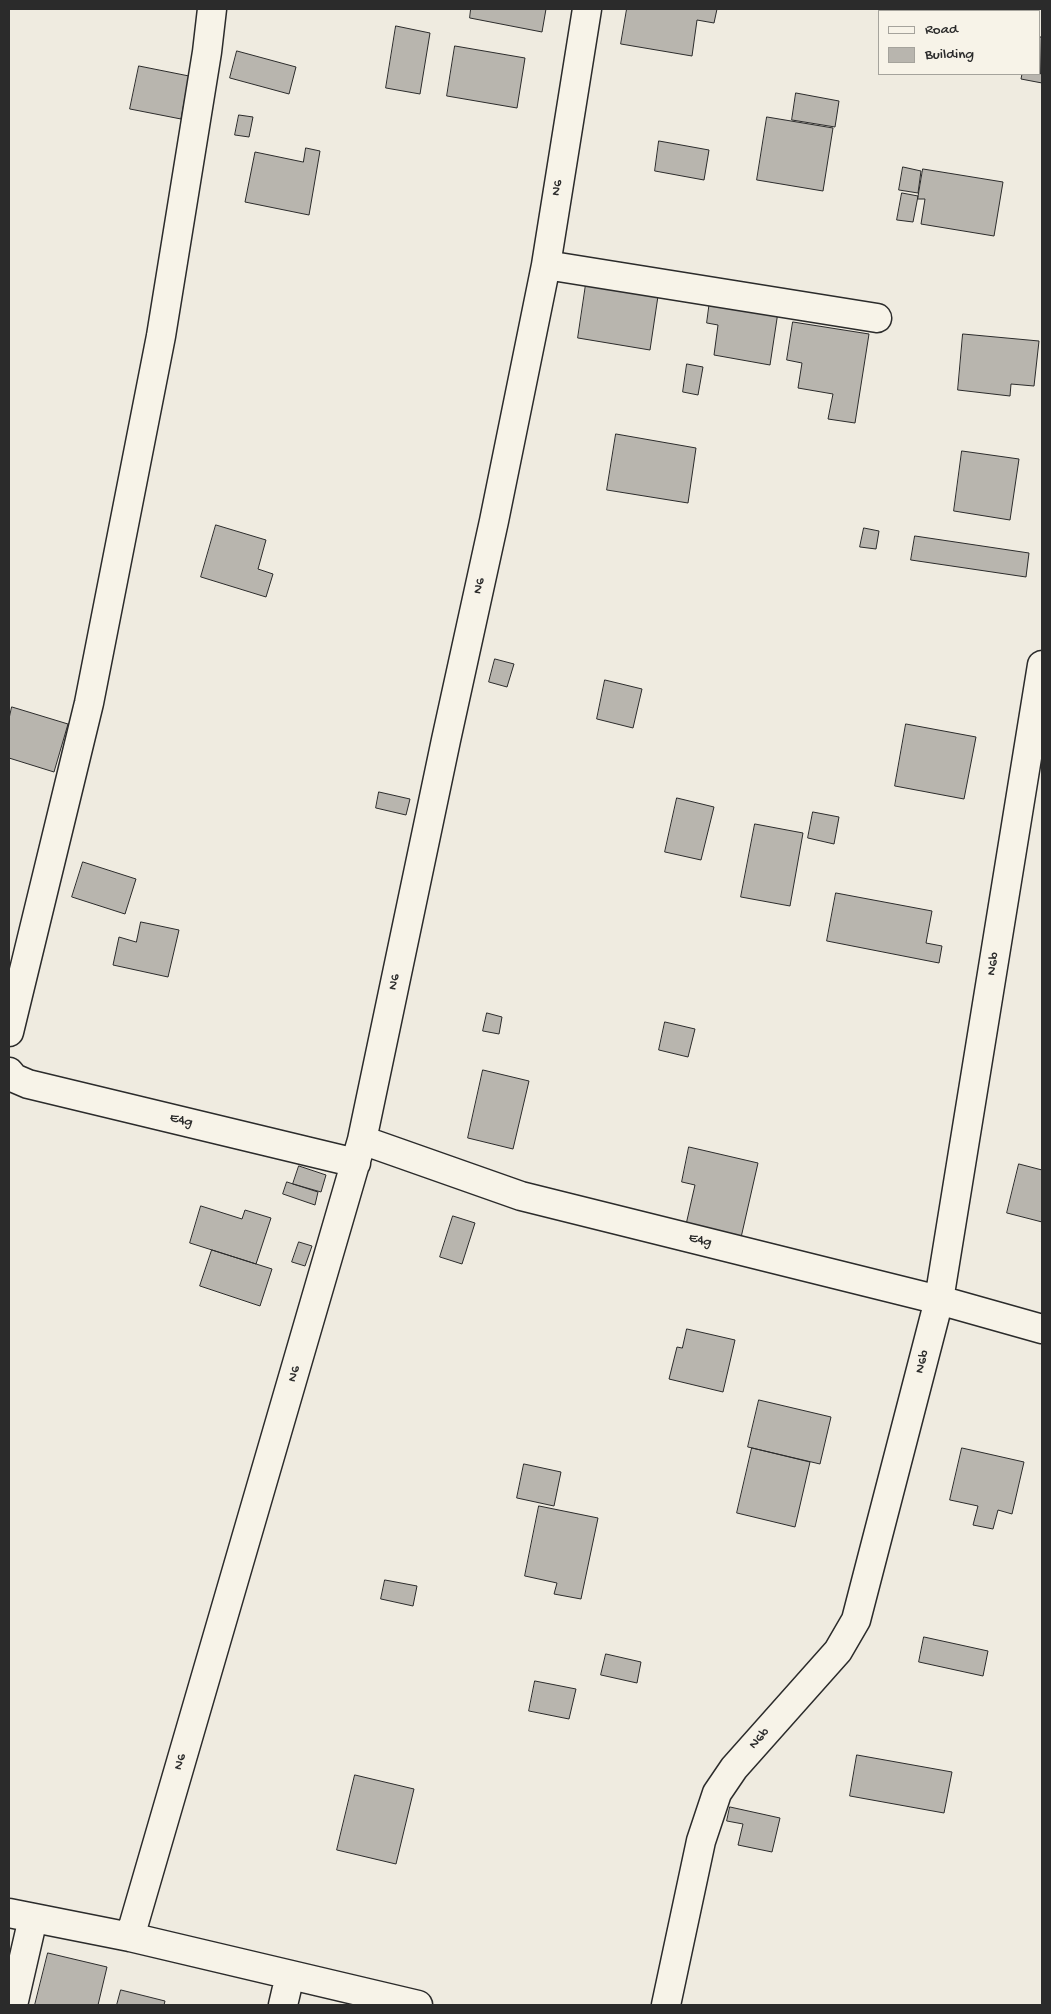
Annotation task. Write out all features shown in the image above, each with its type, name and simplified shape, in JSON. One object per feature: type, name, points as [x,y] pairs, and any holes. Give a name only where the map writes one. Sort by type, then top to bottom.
[{"type":"street","points":[[9,1032],[89,703],[161,336],[207,52],[212,9]]},
{"type":"street","name":"N6","points":[[130,1937],[359,1152],[494,521],[546,265],[587,9]]},
{"type":"street","points":[[546,265],[877,318]]},
{"type":"street","name":"N6b","points":[[666,2005],[701,1841],[716,1793],[734,1768],[838,1651],[856,1620],[939,1300],[1042,665]]},
{"type":"street","name":"E4g","points":[[9,1072],[14,1078],[28,1084],[359,1152],[521,1196],[939,1300],[1042,1328]]},
{"type":"street","points":[[13,2005],[21,1915],[130,1937],[418,2005]]},
{"type":"street","points":[[283,2005],[290,1975]]},
{"type":"building","points":[[471,9],[546,9],[542,32],[470,18]]},
{"type":"building","points":[[627,9],[717,9],[714,23],[697,20],[692,56],[621,44]]},
{"type":"building","points":[[396,26],[430,33],[420,94],[386,88]]},
{"type":"building","points":[[1042,37],[1042,83],[1021,79],[1022,75],[1041,75]]},
{"type":"building","points":[[455,46],[525,58],[517,108],[447,96]]},
{"type":"building","points":[[237,51],[296,67],[289,94],[230,78]]},
{"type":"building","points":[[139,66],[189,76],[181,119],[130,109]]},
{"type":"building","points":[[796,93],[839,101],[835,127],[792,120]]},
{"type":"building","points":[[239,115],[253,117],[249,137],[235,135]]},
{"type":"building","points":[[767,117],[833,128],[823,191],[757,180]]},
{"type":"building","points":[[659,141],[709,150],[704,180],[655,171]]},
{"type":"building","points":[[306,148],[320,151],[309,215],[245,202],[255,152],[303,162]]},
{"type":"building","points":[[903,167],[921,171],[918,193],[899,190]]},
{"type":"building","points":[[923,169],[1003,182],[994,236],[921,224],[925,199],[918,199]]},
{"type":"building","points":[[902,193],[918,196],[913,222],[897,220]]},
{"type":"building","points":[[586,284],[658,296],[650,350],[578,338]]},
{"type":"building","points":[[710,300],[778,312],[770,365],[714,355],[718,325],[707,323]]},
{"type":"building","points":[[793,322],[869,334],[855,423],[828,419],[833,394],[798,388],[802,363],[787,360]]},
{"type":"building","points":[[963,334],[1039,341],[1034,386],[1011,384],[1010,396],[958,390]]},
{"type":"building","points":[[687,364],[703,367],[698,395],[683,392]]},
{"type":"building","points":[[616,434],[696,448],[688,503],[607,490]]},
{"type":"building","points":[[962,451],[1019,459],[1010,520],[954,511]]},
{"type":"building","points":[[216,525],[266,540],[258,569],[273,574],[266,597],[201,577]]},
{"type":"building","points":[[864,528],[879,531],[876,549],[860,547]]},
{"type":"building","points":[[915,536],[1029,553],[1026,577],[911,560]]},
{"type":"building","points":[[495,659],[514,664],[507,687],[489,682]]},
{"type":"building","points":[[605,680],[642,689],[633,728],[597,719]]},
{"type":"building","points":[[12,707],[68,724],[54,772],[9,758],[9,719]]},
{"type":"building","points":[[906,724],[976,737],[964,799],[895,786]]},
{"type":"building","points":[[379,792],[410,799],[406,815],[376,808]]},
{"type":"building","points":[[677,798],[714,807],[701,860],[665,852]]},
{"type":"building","points":[[813,812],[839,817],[834,844],[808,838]]},
{"type":"building","points":[[755,824],[803,833],[790,906],[741,897]]},
{"type":"building","points":[[83,862],[136,879],[125,914],[72,897]]},
{"type":"building","points":[[836,893],[932,911],[926,943],[942,946],[939,963],[827,941]]},
{"type":"building","points":[[141,922],[179,930],[168,977],[113,965],[119,937],[136,942]]},
{"type":"building","points":[[487,1013],[502,1017],[499,1034],[483,1031]]},
{"type":"building","points":[[665,1022],[695,1029],[688,1057],[659,1050]]},
{"type":"building","points":[[483,1070],[529,1081],[513,1149],[468,1138]]},
{"type":"building","points":[[689,1147],[758,1163],[740,1242],[685,1229],[695,1185],[682,1182]]},
{"type":"building","points":[[1019,1164],[1042,1170],[1042,1222],[1007,1213]]},
{"type":"building","points":[[299,1166],[326,1175],[321,1192],[293,1184]]},
{"type":"building","points":[[287,1182],[318,1192],[315,1205],[283,1194]]},
{"type":"building","points":[[201,1206],[242,1219],[245,1210],[271,1218],[256,1264],[190,1243]]},
{"type":"building","points":[[453,1216],[475,1223],[462,1264],[440,1257]]},
{"type":"building","points":[[299,1242],[312,1246],[305,1266],[292,1262]]},
{"type":"building","points":[[212,1250],[272,1269],[260,1306],[200,1286]]},
{"type":"building","points":[[687,1329],[735,1340],[723,1392],[669,1379],[677,1347],[682,1348]]},
{"type":"building","points":[[759,1400],[831,1417],[820,1464],[748,1447]]},
{"type":"building","points":[[752,1448],[810,1462],[795,1527],[737,1513]]},
{"type":"building","points":[[962,1448],[1024,1462],[1012,1514],[998,1510],[993,1529],[973,1525],[978,1506],[950,1500]]},
{"type":"building","points":[[524,1464],[561,1472],[554,1506],[517,1498]]},
{"type":"building","points":[[539,1506],[598,1518],[581,1599],[554,1594],[557,1583],[525,1576]]},
{"type":"building","points":[[385,1580],[417,1586],[413,1606],[381,1599]]},
{"type":"building","points":[[924,1637],[988,1651],[983,1676],[919,1662]]},
{"type":"building","points":[[606,1654],[641,1662],[637,1683],[601,1675]]},
{"type":"building","points":[[535,1681],[576,1689],[569,1719],[529,1711]]},
{"type":"building","points":[[857,1755],[952,1772],[944,1813],[850,1796]]},
{"type":"building","points":[[355,1775],[414,1789],[396,1864],[337,1850]]},
{"type":"building","points":[[730,1807],[780,1818],[772,1852],[738,1845],[743,1824],[727,1821]]},
{"type":"building","points":[[48,1953],[107,1967],[98,2005],[35,2005]]},
{"type":"building","points":[[121,1990],[165,2001],[164,2005],[117,2005]]}]
